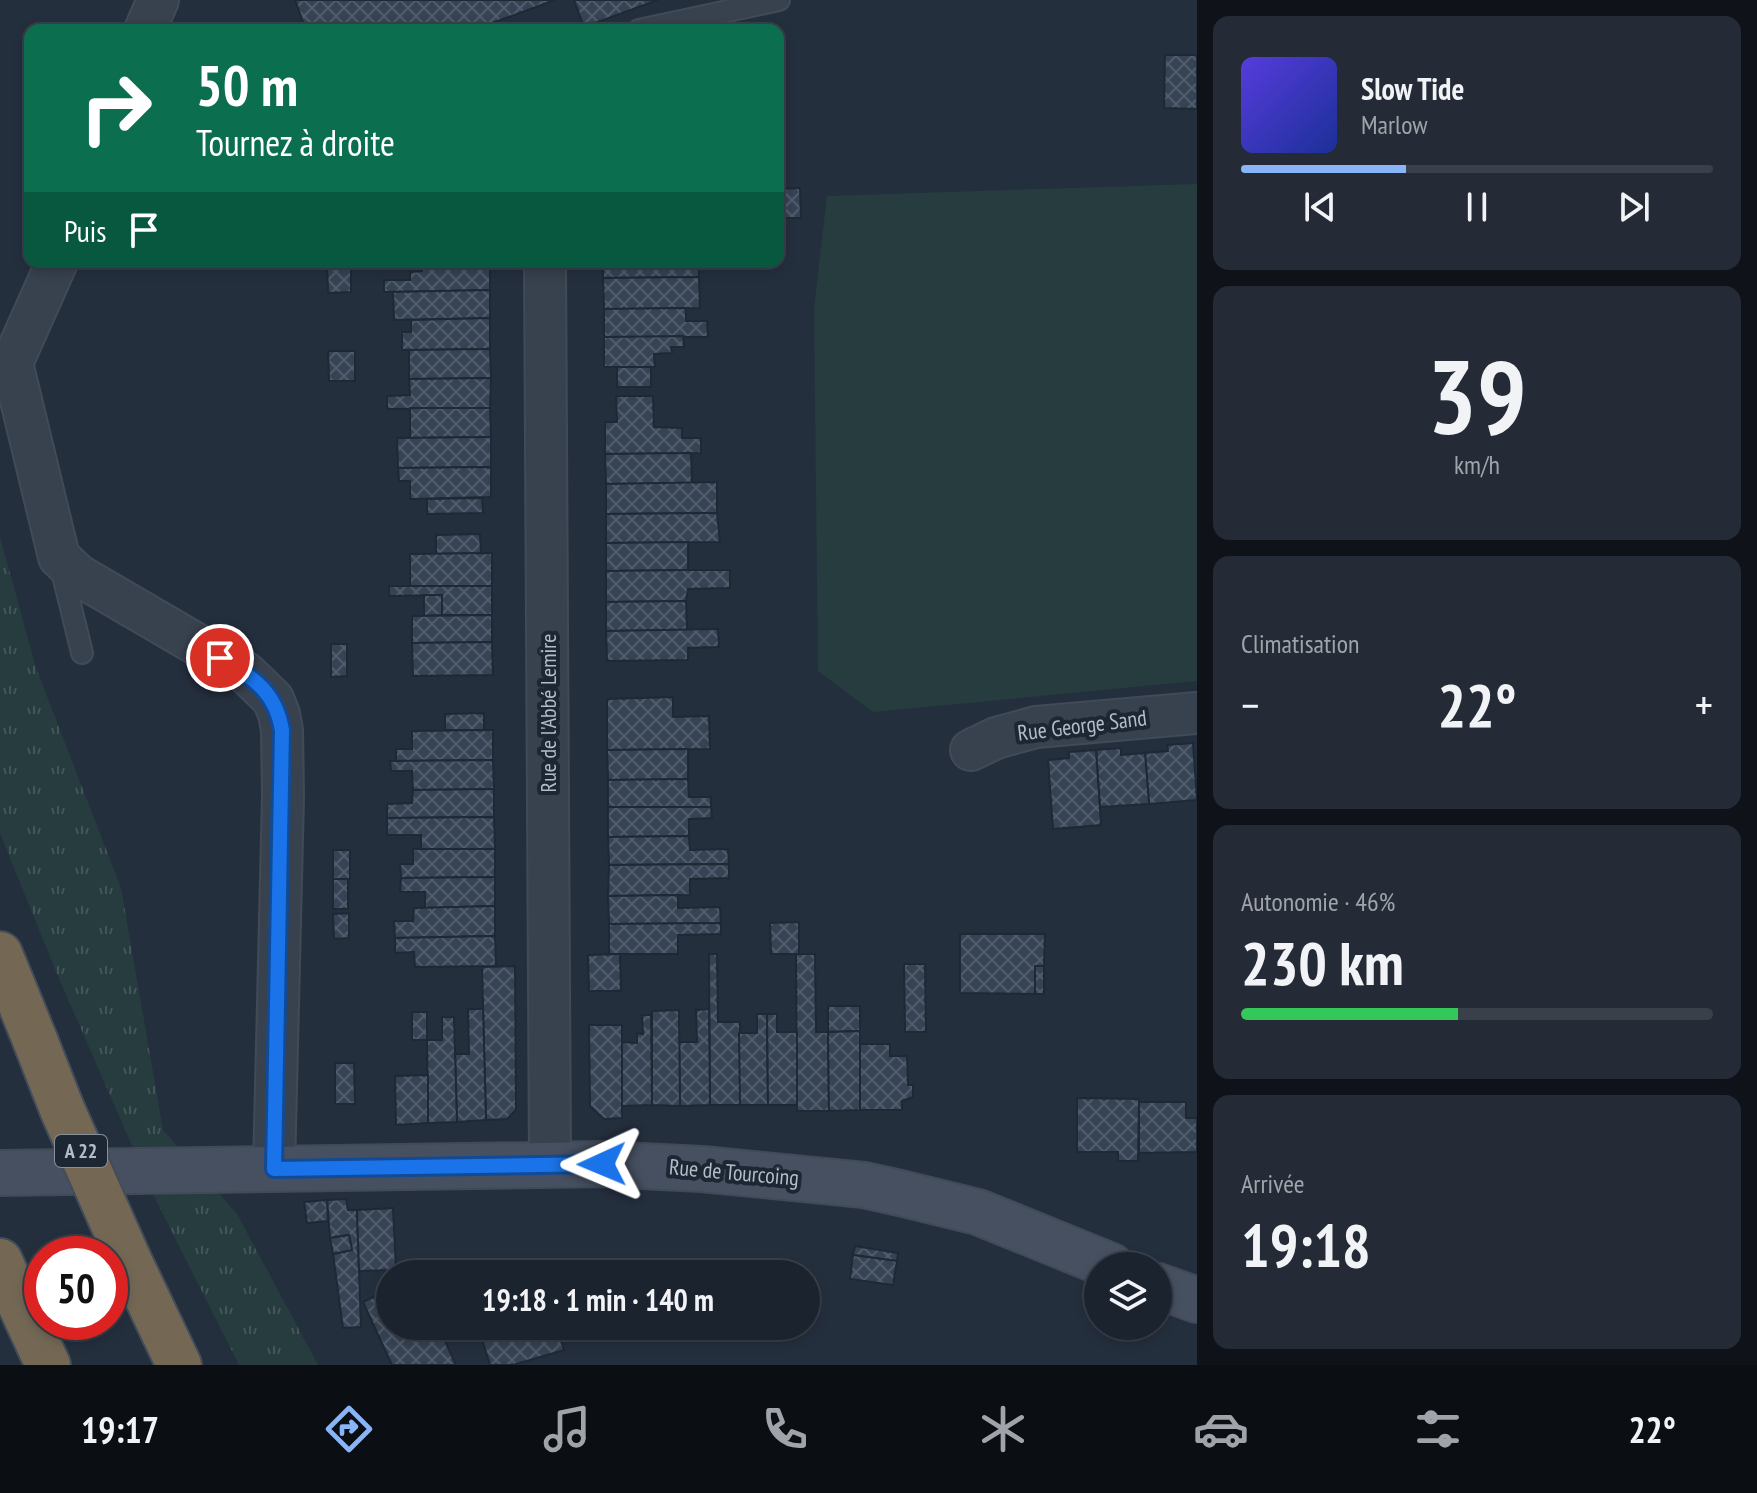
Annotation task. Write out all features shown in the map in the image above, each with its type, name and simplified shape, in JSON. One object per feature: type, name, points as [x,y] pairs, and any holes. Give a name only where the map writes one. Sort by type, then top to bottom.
[{"type":"highway","name":"A 22","points":[[0,954],[62,1109],[179,1365]]},
{"type":"highway","points":[[0,1261],[48,1365]]},
{"type":"main road","name":"Rue de Tourcoing","points":[[0,1173],[646,1164],[864,1185],[938,1201],[1017,1226],[1084,1255]]},
{"type":"main road","points":[[1172,1291],[1197,1300]]},
{"type":"street","points":[[148,24],[158,0]]},
{"type":"street","points":[[54,268],[12,363],[59,557],[78,575],[246,673],[273,699],[279,714],[283,796],[274,1169]]},
{"type":"street","name":"Rue de l'Abbé Lemire","points":[[545,268],[550,1165]]},
{"type":"street","name":"Rue George Sand","points":[[971,750],[996,738],[1036,727],[1197,713]]},
{"type":"lane","points":[[667,24],[779,0]]},
{"type":"lane","points":[[59,557],[82,653]]},
{"type":"green space","points":[[1197,184],[1197,681],[873,712],[818,671],[814,308],[827,196]]},
{"type":"green space","points":[[0,537],[36,668],[121,888],[163,1130],[237,1214],[318,1365],[239,1365],[155,1198],[57,974],[0,833]]},
{"type":"building","points":[[295,0],[555,0],[489,24],[304,24]]},
{"type":"building","points":[[574,0],[658,0],[592,24],[583,24]]},
{"type":"building","points":[[1165,55],[1197,55],[1197,109],[1164,108]]},
{"type":"building","points":[[800,188],[801,218],[784,218],[784,189]]},
{"type":"building","points":[[327,268],[351,268],[351,292],[328,293]]},
{"type":"building","points":[[422,268],[490,268],[490,290],[384,292],[384,280],[410,280],[410,272],[422,271]]},
{"type":"building","points":[[603,268],[699,268],[699,277],[603,278]]},
{"type":"building","points":[[699,277],[700,308],[604,309],[603,278]]},
{"type":"building","points":[[490,290],[490,318],[394,320],[393,292]]},
{"type":"building","points":[[686,308],[686,321],[707,321],[708,337],[604,337],[604,309]]},
{"type":"building","points":[[490,318],[490,349],[402,350],[402,332],[411,332],[411,320]]},
{"type":"building","points":[[683,336],[684,347],[671,347],[672,353],[654,354],[655,367],[604,367],[604,337]]},
{"type":"building","points":[[490,349],[491,378],[409,379],[409,350]]},
{"type":"building","points":[[328,351],[355,351],[355,381],[329,381]]},
{"type":"building","points":[[617,367],[651,367],[651,387],[617,387]]},
{"type":"building","points":[[491,378],[490,408],[387,409],[387,396],[410,395],[409,379]]},
{"type":"building","points":[[616,396],[653,396],[654,427],[682,428],[682,438],[701,438],[701,453],[605,454],[605,422],[617,422]]},
{"type":"building","points":[[410,408],[490,408],[491,437],[410,438]]},
{"type":"building","points":[[491,437],[491,467],[398,468],[397,438]]},
{"type":"building","points":[[691,453],[692,483],[606,484],[605,454]]},
{"type":"building","points":[[491,467],[491,497],[410,499],[410,481],[399,481],[398,468]]},
{"type":"building","points":[[717,482],[717,513],[606,514],[606,484]]},
{"type":"building","points":[[482,498],[483,513],[427,514],[427,499]]},
{"type":"building","points":[[717,513],[720,542],[606,543],[606,514]]},
{"type":"building","points":[[480,534],[481,553],[436,554],[436,535]]},
{"type":"building","points":[[688,542],[688,570],[606,571],[606,543]]},
{"type":"building","points":[[492,553],[492,586],[410,586],[410,554]]},
{"type":"building","points":[[730,570],[730,588],[688,589],[686,601],[606,602],[606,571]]},
{"type":"building","points":[[389,586],[492,586],[492,615],[442,615],[442,595],[389,596]]},
{"type":"building","points":[[424,595],[442,595],[442,615],[424,616]]},
{"type":"building","points":[[686,601],[687,630],[606,631],[606,602]]},
{"type":"building","points":[[492,615],[492,642],[412,643],[412,616]]},
{"type":"building","points":[[718,629],[719,647],[688,648],[688,660],[607,661],[606,631]]},
{"type":"building","points":[[492,642],[493,675],[413,676],[412,643]]},
{"type":"building","points":[[331,644],[347,644],[347,676],[331,677]]},
{"type":"building","points":[[673,697],[673,717],[709,716],[710,749],[607,750],[607,699]]},
{"type":"building","points":[[484,713],[484,730],[445,730],[445,714]]},
{"type":"building","points":[[493,730],[493,760],[396,761],[396,749],[412,749],[412,731]]},
{"type":"building","points":[[1193,743],[1197,800],[1149,804],[1145,753],[1168,751],[1167,745]]},
{"type":"building","points":[[1121,748],[1121,755],[1145,753],[1149,804],[1100,807],[1096,750]]},
{"type":"building","points":[[688,749],[688,779],[608,780],[607,750]]},
{"type":"building","points":[[1096,750],[1101,825],[1053,829],[1048,760],[1069,758],[1069,752]]},
{"type":"building","points":[[493,760],[494,789],[413,790],[412,771],[391,771],[390,761]]},
{"type":"building","points":[[688,779],[689,797],[711,797],[711,807],[608,807],[608,780]]},
{"type":"building","points":[[494,789],[494,817],[387,818],[387,804],[412,803],[413,790]]},
{"type":"building","points":[[608,807],[711,807],[712,818],[689,819],[689,836],[608,837]]},
{"type":"building","points":[[494,817],[495,849],[421,849],[421,835],[387,835],[387,818]]},
{"type":"building","points":[[689,836],[690,850],[728,849],[729,864],[609,865],[608,837]]},
{"type":"building","points":[[413,849],[495,849],[495,877],[401,878],[400,864],[413,864]]},
{"type":"building","points":[[333,850],[350,850],[350,879],[333,879]]},
{"type":"building","points":[[729,864],[729,878],[690,879],[690,895],[608,896],[609,865]]},
{"type":"building","points":[[495,877],[495,906],[425,908],[425,892],[400,892],[401,878]]},
{"type":"building","points":[[333,879],[348,879],[348,909],[333,909]]},
{"type":"building","points":[[678,895],[678,908],[720,907],[721,923],[609,924],[608,896]]},
{"type":"building","points":[[495,906],[495,936],[395,938],[394,921],[413,921],[414,908]]},
{"type":"building","points":[[349,913],[349,938],[334,939],[333,914]]},
{"type":"building","points":[[799,922],[799,954],[771,954],[770,923]]},
{"type":"building","points":[[721,923],[721,934],[678,935],[678,954],[609,954],[609,924]]},
{"type":"building","points":[[960,934],[1045,934],[1044,966],[1035,966],[1035,994],[960,993]]},
{"type":"building","points":[[495,936],[496,966],[415,967],[414,952],[395,953],[395,938]]},
{"type":"building","points":[[620,954],[621,991],[589,991],[588,955]]},
{"type":"building","points":[[709,954],[717,954],[718,1022],[740,1022],[740,1105],[710,1105]]},
{"type":"building","points":[[796,954],[815,954],[816,1032],[828,1032],[829,1111],[797,1111]]},
{"type":"building","points":[[904,964],[925,964],[926,1032],[905,1032]]},
{"type":"building","points":[[515,966],[516,1110],[507,1119],[486,1120],[482,967]]},
{"type":"building","points":[[1035,966],[1044,966],[1044,994],[1035,994]]},
{"type":"building","points":[[828,1006],[860,1006],[860,1031],[828,1032]]},
{"type":"building","points":[[468,1009],[483,1009],[486,1120],[457,1122],[455,1054],[469,1054]]},
{"type":"building","points":[[709,1009],[710,1105],[680,1106],[679,1042],[697,1042],[696,1010]]},
{"type":"building","points":[[679,1010],[680,1106],[652,1105],[652,1011]]},
{"type":"building","points":[[412,1012],[427,1012],[427,1040],[412,1040]]},
{"type":"building","points":[[757,1014],[767,1014],[768,1105],[740,1105],[739,1033],[757,1033]]},
{"type":"building","points":[[767,1014],[777,1014],[777,1032],[797,1032],[797,1105],[768,1105]]},
{"type":"building","points":[[642,1015],[651,1015],[652,1105],[622,1106],[622,1042],[637,1043],[637,1033],[643,1034]]},
{"type":"building","points":[[442,1017],[454,1017],[457,1122],[428,1123],[427,1040],[442,1040]]},
{"type":"building","points":[[589,1025],[622,1025],[622,1118],[604,1119],[590,1106]]},
{"type":"building","points":[[860,1031],[860,1110],[829,1111],[828,1032]]},
{"type":"building","points":[[860,1044],[890,1044],[890,1056],[907,1056],[908,1085],[913,1085],[913,1097],[902,1101],[902,1110],[860,1110]]},
{"type":"building","points":[[335,1063],[354,1063],[355,1104],[335,1104]]},
{"type":"building","points":[[428,1075],[428,1123],[396,1125],[395,1076]]},
{"type":"building","points":[[1077,1098],[1139,1099],[1138,1161],[1118,1161],[1118,1152],[1077,1152]]},
{"type":"building","points":[[1139,1102],[1186,1102],[1186,1118],[1197,1118],[1197,1152],[1139,1153]]},
{"type":"building","points":[[346,1199],[348,1210],[357,1210],[361,1327],[343,1328],[333,1254],[352,1250],[349,1235],[330,1238],[327,1200]]},
{"type":"building","points":[[327,1200],[328,1221],[307,1223],[304,1202]]},
{"type":"building","points":[[393,1208],[396,1260],[376,1260],[376,1271],[359,1271],[357,1210]]},
{"type":"building","points":[[349,1235],[352,1250],[333,1254],[330,1238]]},
{"type":"building","points":[[855,1246],[898,1253],[897,1261],[853,1255]]},
{"type":"building","points":[[853,1255],[897,1261],[893,1285],[850,1279]]},
{"type":"building","points":[[376,1296],[376,1330],[363,1302]]},
{"type":"building","points":[[380,1340],[444,1340],[456,1365],[392,1365]]},
{"type":"building","points":[[482,1340],[561,1340],[564,1350],[513,1365],[490,1365]]},
{"type":"route","points":[[220,658],[263,687],[273,699],[282,730],[274,1169],[602,1164]]}]
